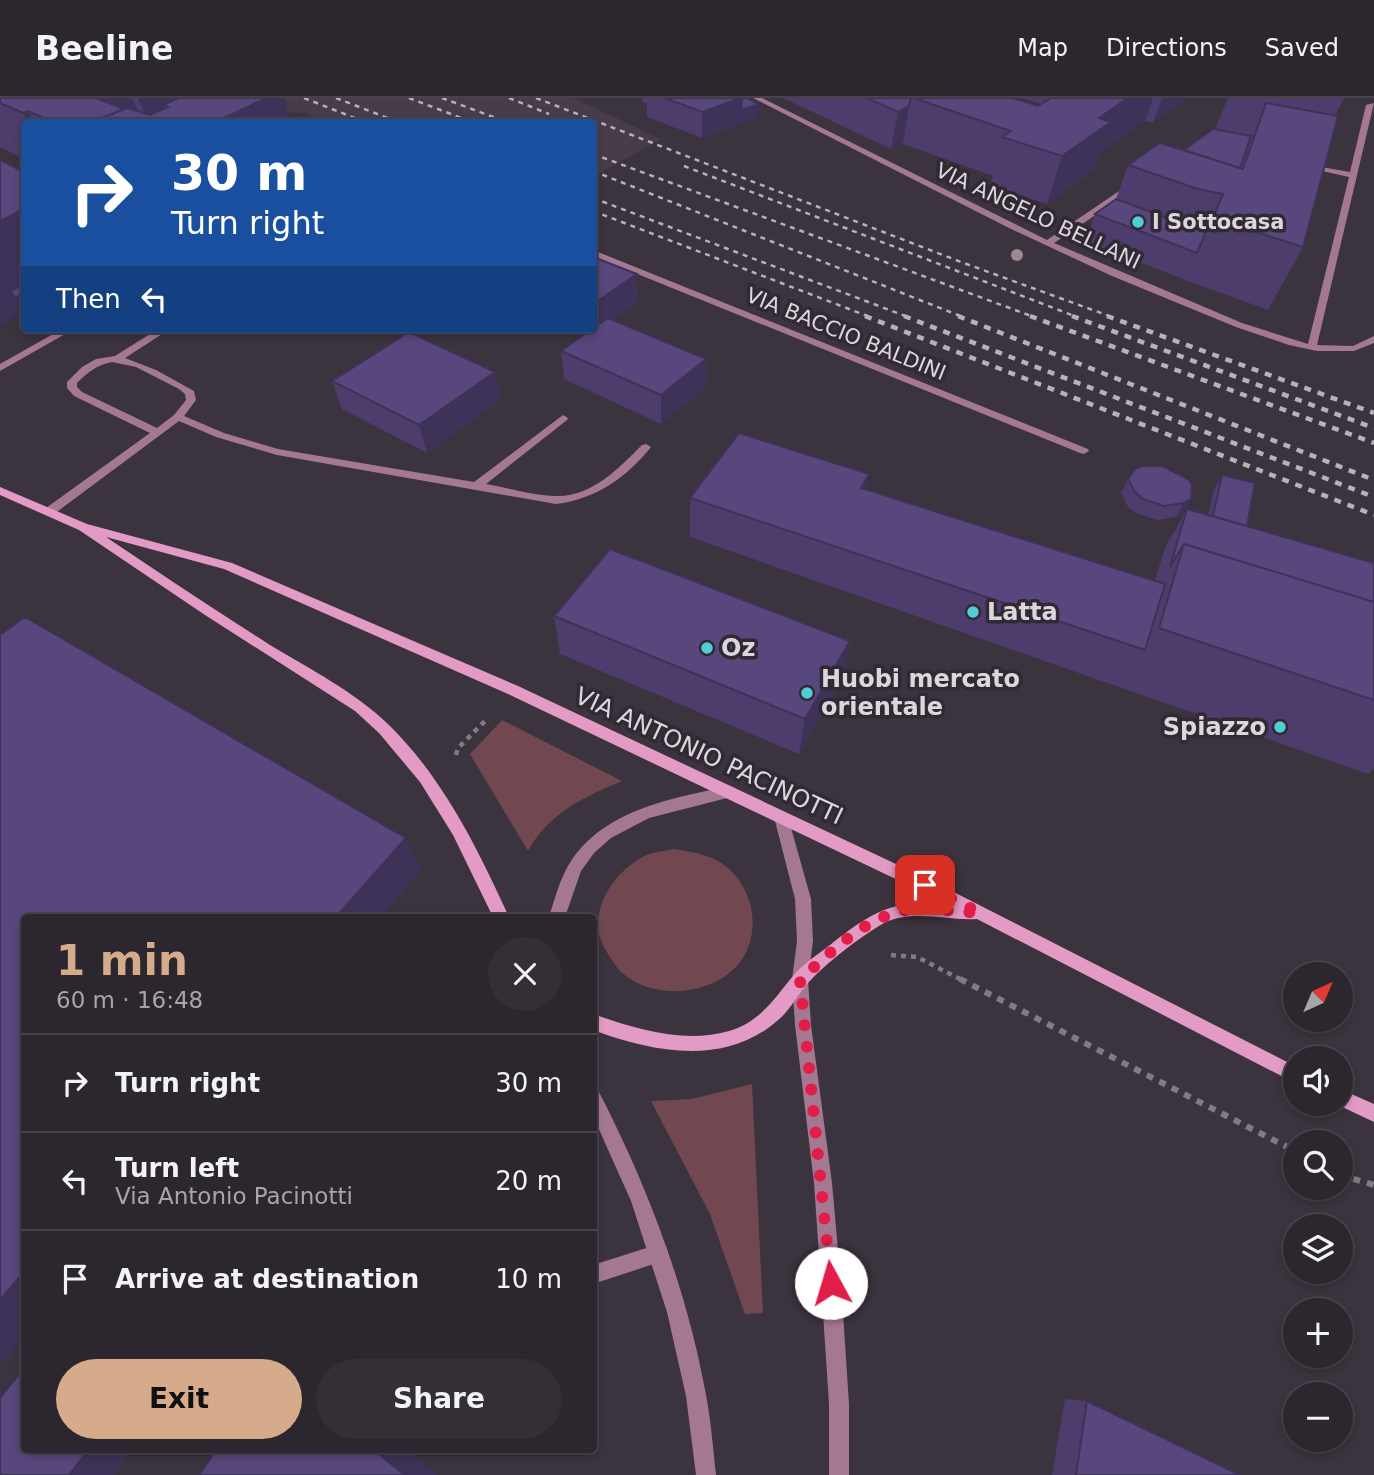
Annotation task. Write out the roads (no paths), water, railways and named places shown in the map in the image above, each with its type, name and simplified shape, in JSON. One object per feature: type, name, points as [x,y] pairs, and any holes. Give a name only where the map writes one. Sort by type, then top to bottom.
[{"type":"main road","name":"VIA ANTONIO PACINOTTI","points":[[0,491],[83,527],[209,612],[360,708],[380,724],[443,802],[499,914]]},
{"type":"main road","name":"VIA ANTONIO PACINOTTI","points":[[83,527],[199,556],[257,578],[513,691],[980,913],[1283,1069]]},
{"type":"main road","points":[[597,1023],[641,1038],[677,1044],[707,1044],[734,1038],[771,1016],[800,980],[845,941],[887,915],[915,909],[980,913]]},
{"type":"main road","points":[[1353,1103],[1374,1113]]},
{"type":"street","name":"VIA ANGELO BELLANI","points":[[757,98],[1048,243],[1258,332],[1312,346],[1352,349],[1364,346],[1374,339]]},
{"type":"street","points":[[1312,346],[1370,105],[1374,105]]},
{"type":"street","points":[[1300,165],[1353,175]]},
{"type":"street","points":[[1048,243],[1139,182]]},
{"type":"street","name":"VIA BACCIO BALDINI","points":[[597,255],[1084,450]]},
{"type":"street","points":[[0,368],[62,333]]},
{"type":"street","points":[[157,432],[78,394],[72,388],[72,382],[90,365],[119,357],[158,333]]},
{"type":"street","points":[[50,511],[178,417],[191,400],[190,393],[183,387],[119,357]]},
{"type":"street","points":[[178,417],[230,438],[277,452],[556,500],[573,499],[599,489],[646,447]]},
{"type":"street","points":[[477,486],[563,418]]},
{"type":"street","points":[[558,914],[576,865],[606,835],[628,821],[654,810],[730,792]]},
{"type":"street","points":[[781,817],[803,899],[805,941],[800,980],[831,1283],[839,1404],[839,1475]]},
{"type":"street","points":[[597,1105],[606,1121],[659,1253],[694,1385],[706,1475]]},
{"type":"street","points":[[597,1274],[659,1253]]},
{"type":"railway","points":[[304,98],[357,119]]},
{"type":"railway","points":[[336,98],[390,119]]},
{"type":"railway","points":[[409,98],[464,119]]},
{"type":"railway","points":[[442,98],[499,119]]},
{"type":"railway","points":[[509,98],[549,114]]},
{"type":"railway","points":[[536,98],[590,119]]},
{"type":"railway","points":[[597,122],[961,262],[1112,317]]},
{"type":"railway","points":[[597,155],[1034,317]]},
{"type":"railway","points":[[684,166],[1077,317]]},
{"type":"railway","points":[[597,173],[963,317]]},
{"type":"railway","points":[[597,200],[908,317]]},
{"type":"railway","points":[[597,213],[870,317]]},
{"type":"railway","points":[[865,316],[1374,515]]},
{"type":"railway","points":[[904,316],[1374,497]]},
{"type":"railway","points":[[958,316],[1374,480]]},
{"type":"railway","points":[[1030,316],[1374,443]]},
{"type":"railway","points":[[1072,316],[1374,428]]},
{"type":"railway","points":[[1107,316],[1374,413]]},
{"type":"place","name":"I Sottocasa","points":[[1138,222]]},
{"type":"place","name":"Latta","points":[[973,612]]},
{"type":"place","name":"Oz","points":[[707,648]]},
{"type":"place","name":"Huobi mercato orientale","points":[[807,693]]},
{"type":"place","name":"Spiazzo","points":[[1280,727]]}]
